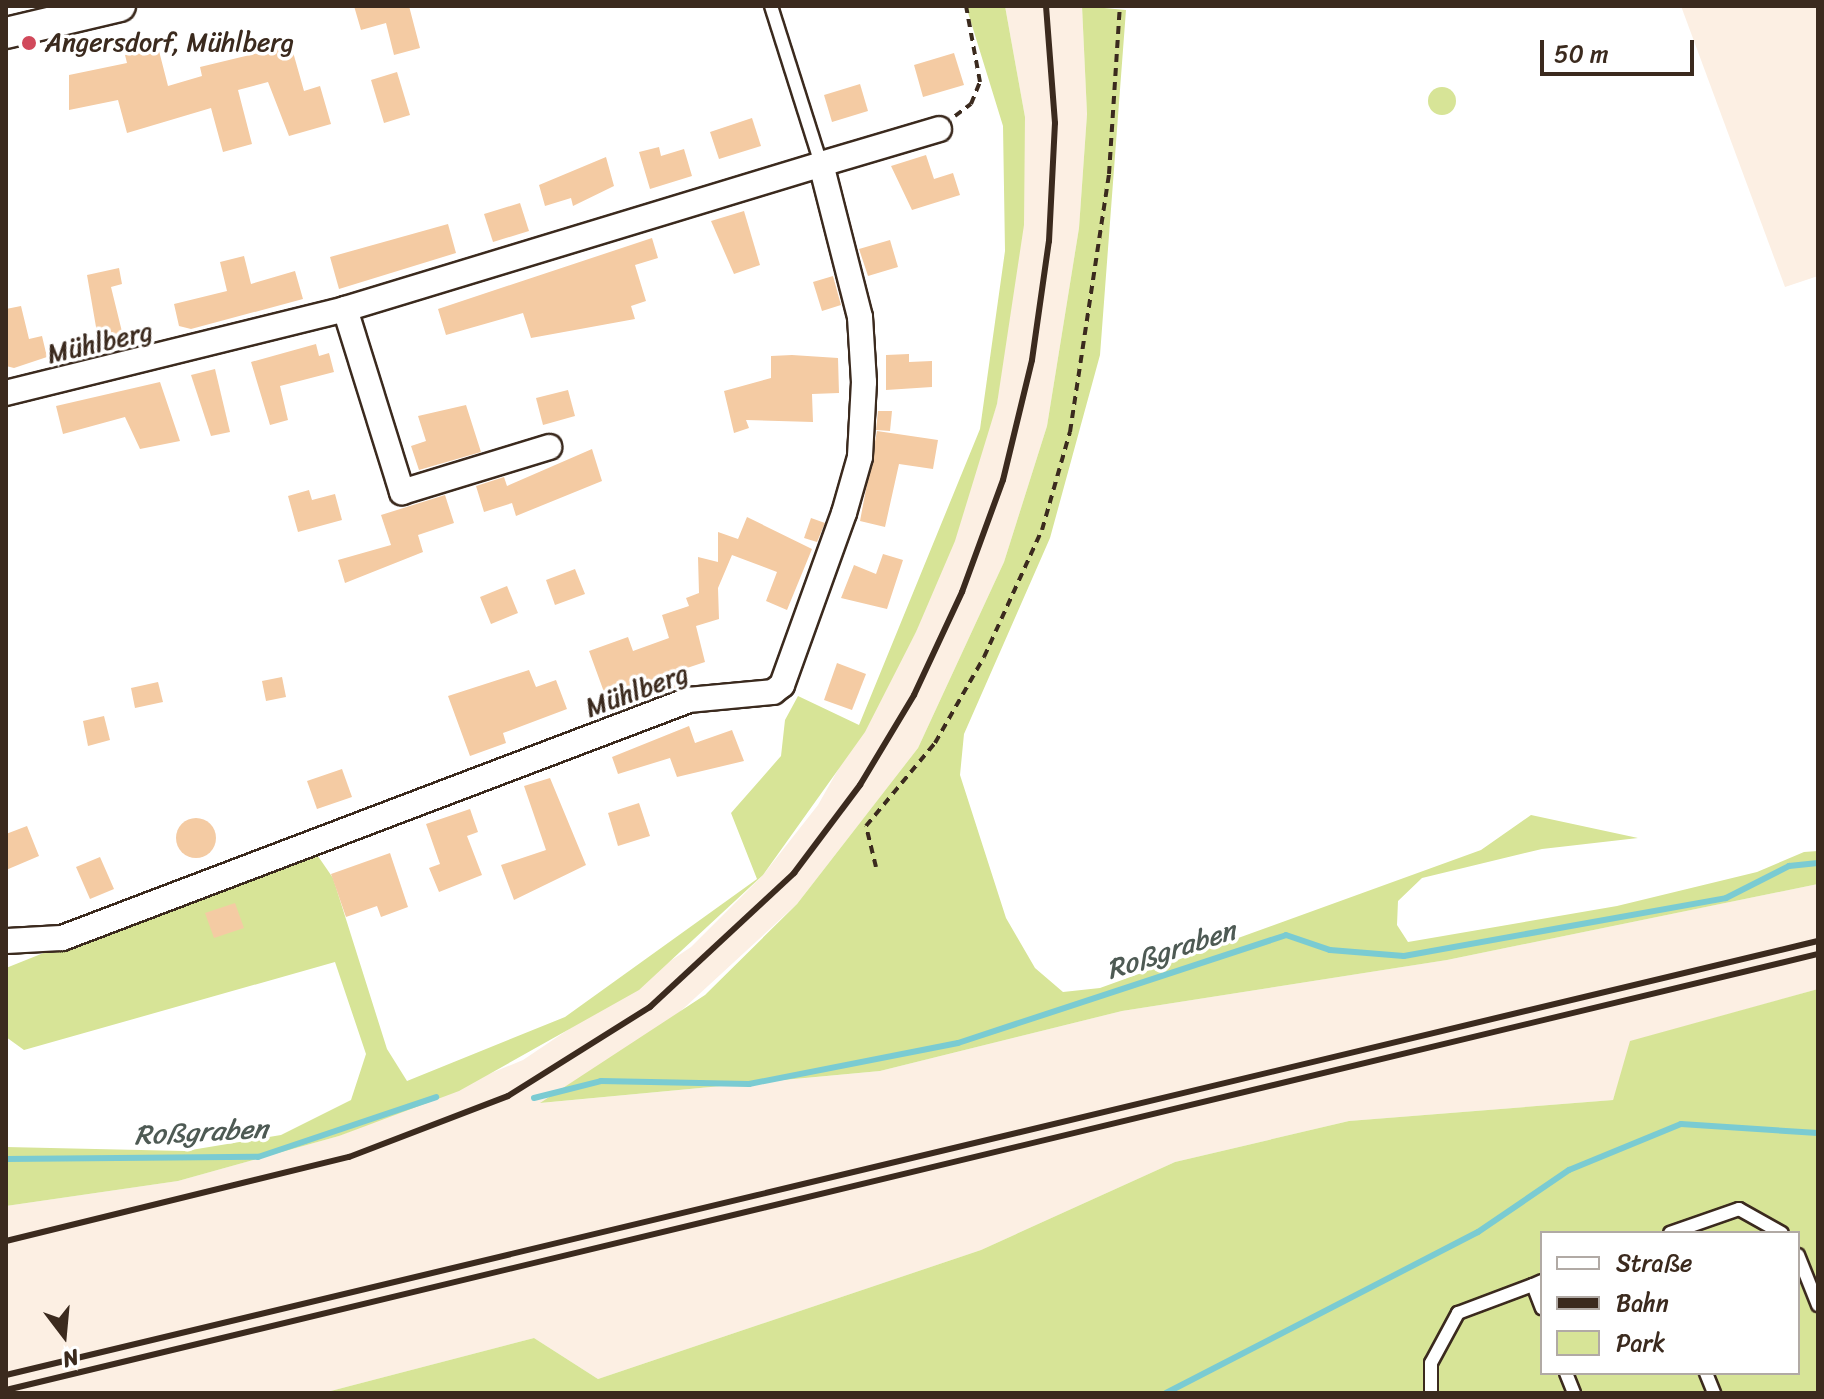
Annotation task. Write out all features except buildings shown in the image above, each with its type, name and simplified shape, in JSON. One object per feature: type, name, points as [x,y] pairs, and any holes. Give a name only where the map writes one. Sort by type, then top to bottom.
[{"type":"street","points":[[6,33],[120,6]]},
{"type":"street","name":"Mühlberg","points":[[6,393],[345,309],[939,129]]},
{"type":"street","name":"Mühlberg","points":[[6,941],[62,938],[689,700],[760,695],[782,685],[860,457],[860,317],[821,164]]},
{"type":"street","points":[[345,309],[402,492],[549,447]]},
{"type":"lane","name":"Mühlberg","points":[[771,6],[821,164]]},
{"type":"lane","points":[[1676,1231],[1739,1209],[1778,1231]]},
{"type":"lane","points":[[1800,1260],[1818,1305]]},
{"type":"lane","points":[[1431,1393],[1431,1363],[1458,1313],[1538,1283]]},
{"type":"path","points":[[939,129],[971,104],[980,82],[966,6]]},
{"type":"path","points":[[876,867],[866,826],[935,743],[984,657],[1042,530],[1070,432],[1109,174],[1120,6]]},
{"type":"shaded area","points":[[1005,6],[1082,6],[1087,114],[1079,228],[1047,426],[1004,562],[918,748],[797,904],[658,1032],[541,1103],[880,1071],[1122,1011],[1447,960],[1818,884],[1818,989],[1633,1041],[1613,1100],[1349,1121],[1175,1162],[981,1250],[598,1379],[534,1338],[323,1393],[6,1393],[6,1206],[178,1181],[339,1136],[523,1060],[691,947],[763,875],[818,805],[916,632],[997,404],[1025,117]]},
{"type":"shaded area","points":[[1681,6],[1818,6],[1818,276],[1785,287]]},
{"type":"green space","points":[[966,6],[1005,6],[1025,117],[1024,225],[997,404],[955,541],[916,632],[865,732],[763,875],[639,990],[459,1091],[339,1136],[178,1181],[6,1206],[6,1147],[185,1151],[281,1135],[351,1100],[366,1054],[335,962],[24,1050],[6,1037],[6,968],[311,846],[333,878],[387,1049],[407,1081],[565,1017],[757,879],[731,813],[781,756],[785,720],[798,696],[859,725],[980,429],[1005,251],[1003,126]]},
{"type":"green space","points":[[1082,6],[1126,10],[1100,355],[1050,538],[964,734],[960,775],[1006,918],[1035,968],[1063,992],[1100,988],[1481,850],[1531,815],[1638,838],[1542,849],[1422,878],[1398,901],[1397,925],[1408,942],[1617,906],[1757,872],[1804,852],[1818,851],[1818,884],[1447,960],[1122,1011],[880,1071],[540,1103],[705,995],[797,904],[918,748],[1004,562],[1047,426],[1079,228],[1087,114]]},
{"type":"green space","points":[[1442,87],[1452,91],[1456,101],[1452,111],[1442,115],[1432,111],[1428,101],[1432,91]]},
{"type":"green space","points":[[1818,989],[1818,1393],[323,1393],[534,1338],[598,1379],[981,1250],[1175,1162],[1349,1121],[1613,1100],[1630,1041]]},
{"type":"waterway","name":"Roßgraben","points":[[534,1098],[601,1081],[749,1084],[958,1043],[1286,935],[1330,950],[1404,956],[1726,898],[1789,866],[1818,863]]},
{"type":"waterway","name":"Roßgraben","points":[[6,1159],[258,1157],[436,1097]]},
{"type":"waterway","name":"Roßgraben","points":[[1166,1393],[1478,1232],[1569,1170],[1681,1124],[1818,1133]]},
{"type":"railway","points":[[6,1241],[349,1157],[508,1096],[650,1007],[794,873],[860,785],[914,695],[962,592],[1003,480],[1032,360],[1049,241],[1055,123],[1046,6]]},
{"type":"railway","points":[[6,1375],[1818,941]]},
{"type":"railway","points":[[6,1390],[1818,954]]},
{"type":"place","name":"Angersdorf, Mühlberg","points":[[29,43]]}]
